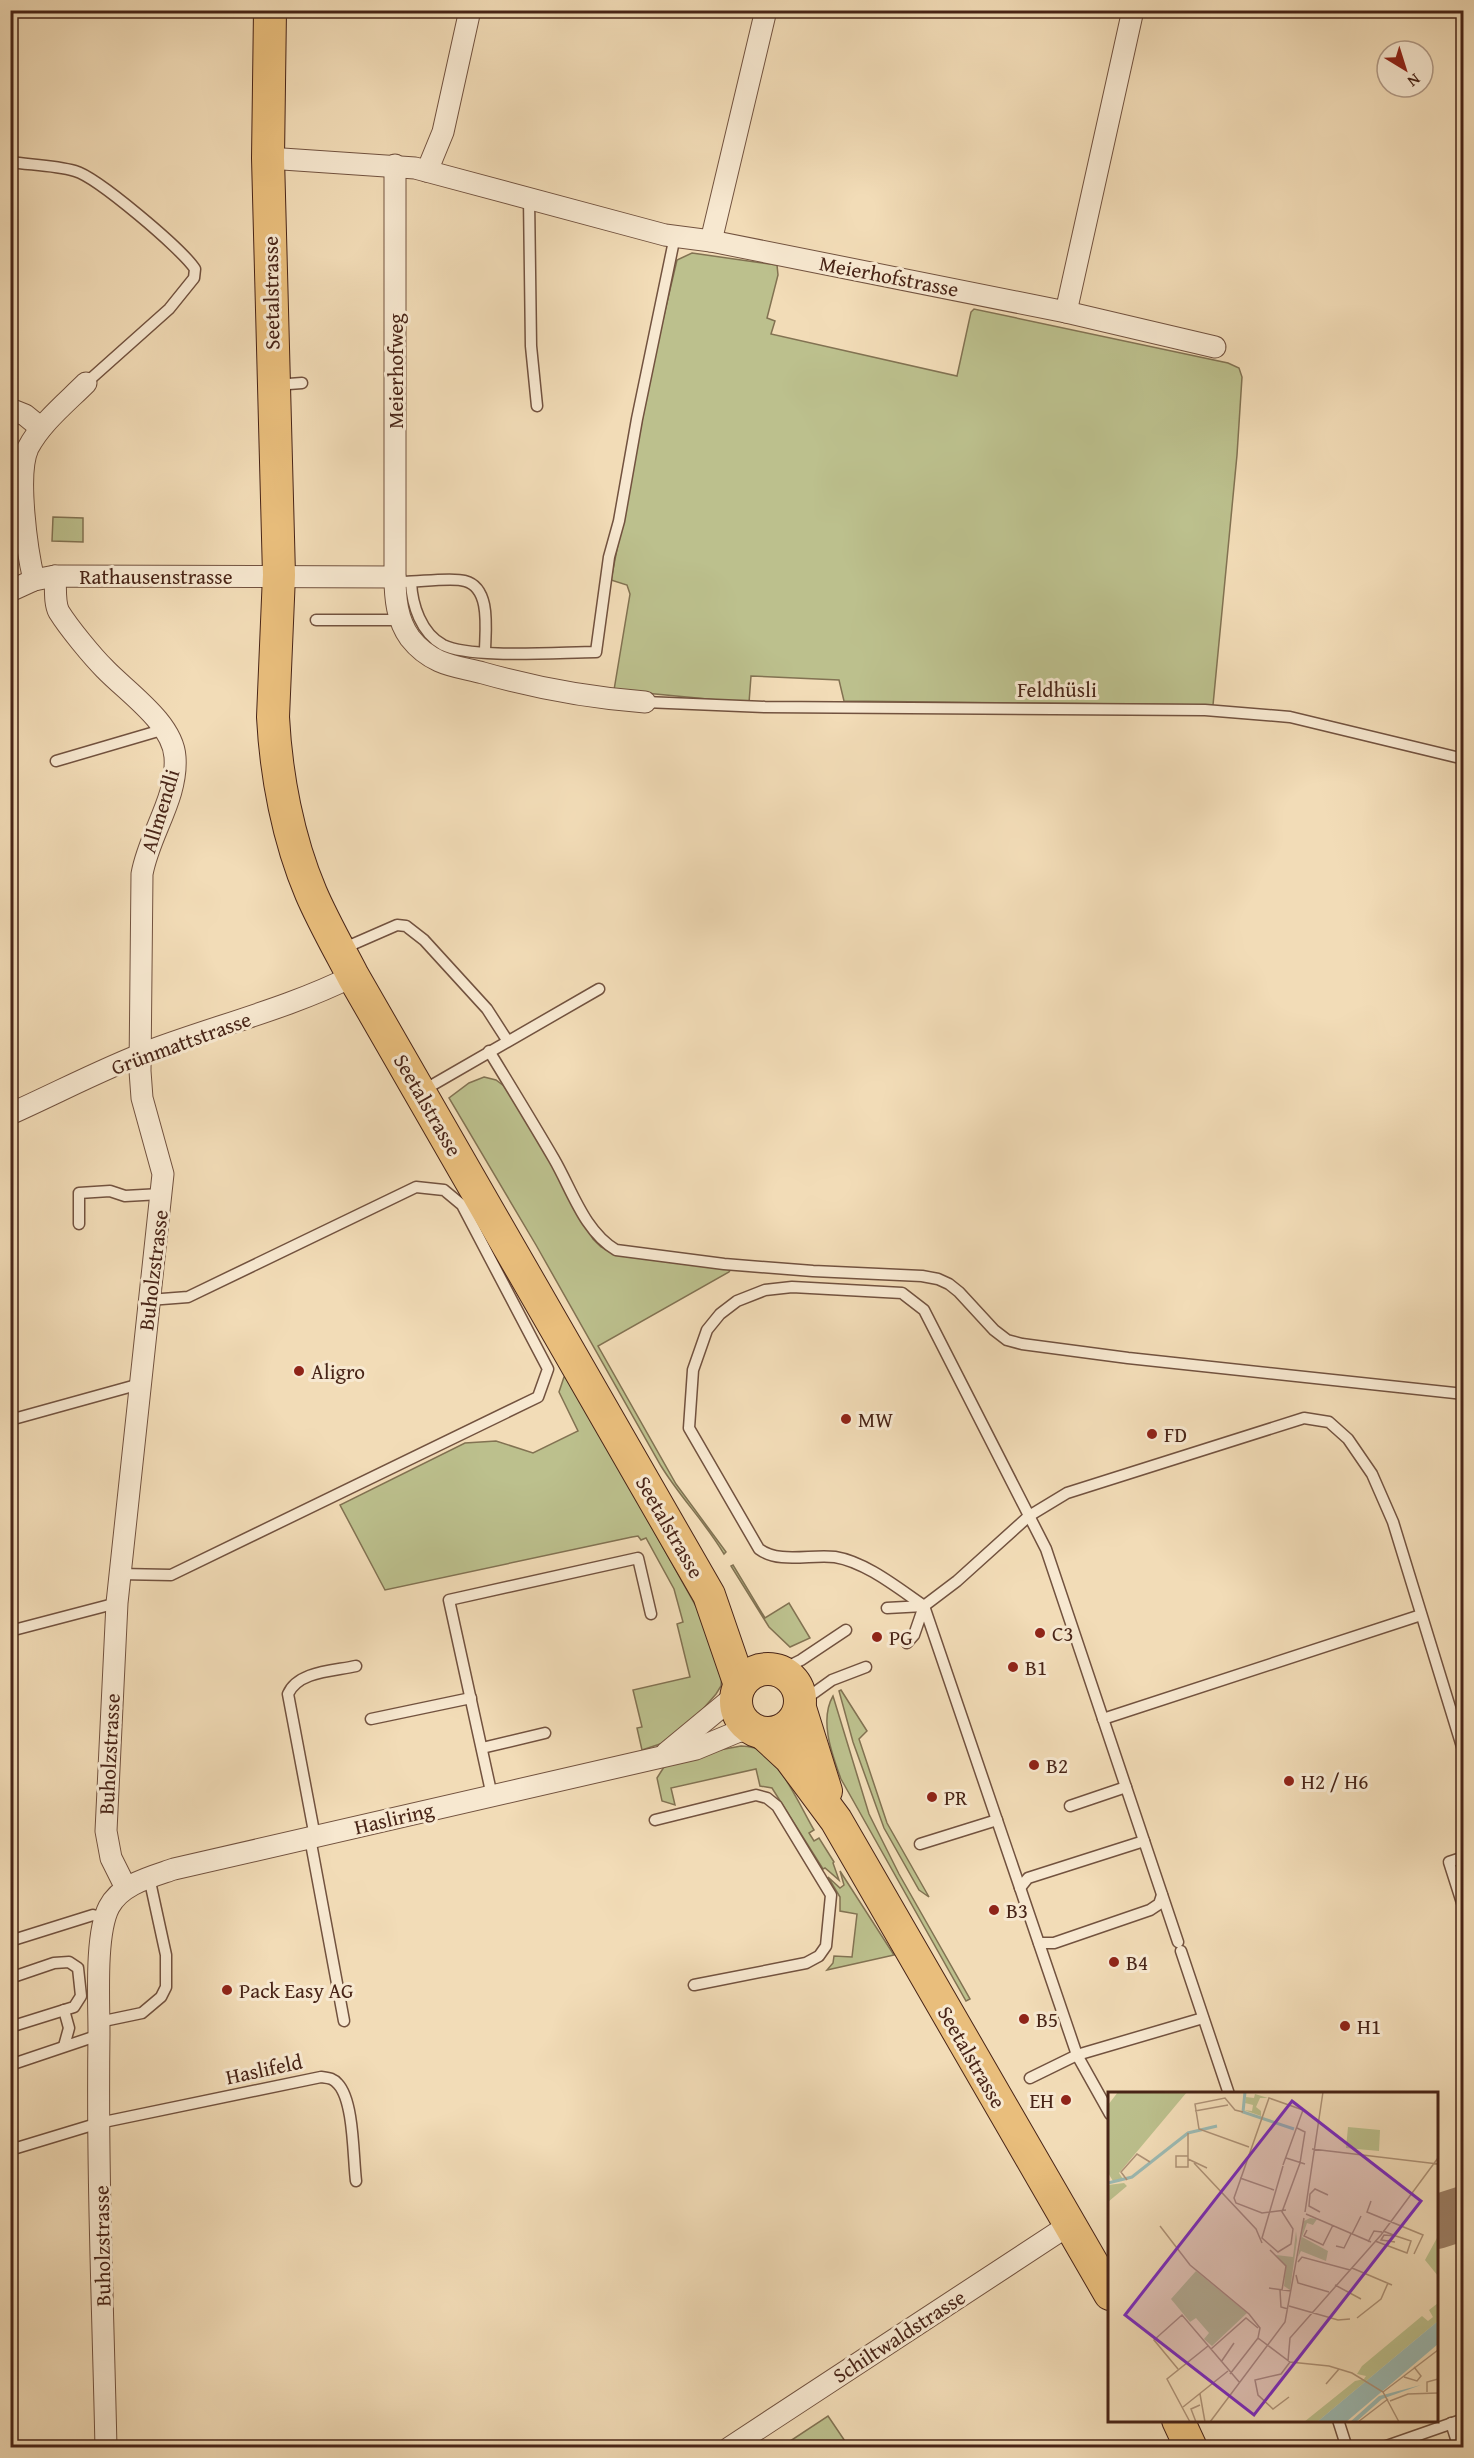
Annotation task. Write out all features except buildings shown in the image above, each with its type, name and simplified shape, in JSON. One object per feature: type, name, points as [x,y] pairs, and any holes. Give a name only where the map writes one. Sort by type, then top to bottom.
[{"type":"main road","name":"Seetalstrasse","points":[[270,10],[268,158],[287,384],[272,694],[274,738],[288,818],[299,862],[311,893],[346,963],[709,1595],[776,1670]]},
{"type":"main road","name":"Seetalstrasse","points":[[709,1595],[738,1690]]},
{"type":"main road","points":[[776,1670],[795,1684],[800,1706],[792,1723],[786,1728],[779,1732],[757,1731],[738,1714],[738,1690],[744,1679],[757,1671],[776,1670]]},
{"type":"main road","name":"Seetalstrasse","points":[[800,1706],[836,1820]]},
{"type":"main road","name":"Seetalstrasse","points":[[757,1731],[790,1758],[836,1820],[1108,2291]]},
{"type":"main road","points":[[1178,2422],[1191,2448]]},
{"type":"street","points":[[427,171],[443,132],[470,10]]},
{"type":"street","points":[[711,241],[766,10]]},
{"type":"street","points":[[1066,312],[1133,10]]},
{"type":"street","name":"Meierhofstrasse","points":[[268,158],[395,165],[427,171],[675,236],[711,241],[1066,312],[1215,347]]},
{"type":"street","name":"Meierhofweg","points":[[395,165],[400,580]]},
{"type":"street","points":[[44,578],[29,556],[23,470],[29,447],[41,428],[86,383]]},
{"type":"street","points":[[10,409],[25,415],[41,428]]},
{"type":"street","points":[[279,575],[400,580],[395,598],[400,620],[410,638],[438,661],[518,683],[596,699],[645,702]]},
{"type":"street","name":"Rathausenstrasse","points":[[10,591],[44,578],[279,575]]},
{"type":"street","name":"Allmendli","points":[[44,578],[58,610],[104,668],[165,729],[175,754],[175,774],[162,816],[146,854],[142,874],[141,1054]]},
{"type":"street","name":"Grünmattstrasse","points":[[10,1114],[141,1054],[309,996],[346,963]]},
{"type":"street","name":"Buholzstrasse","points":[[106,2448],[99,2123],[102,1935],[109,1907],[126,1888],[111,1858],[106,1831],[117,1603],[163,1174],[142,1098],[141,1054]]},
{"type":"street","name":"Hasliring","points":[[663,1755],[738,1690]]},
{"type":"street","name":"Hasliring","points":[[126,1888],[174,1869],[696,1749],[737,1732],[757,1731]]},
{"type":"street","name":"Schiltwaldstrasse","points":[[729,2448],[1069,2225]]},
{"type":"lane","points":[[10,162],[77,171],[105,189],[177,247],[195,269],[194,278],[169,309],[86,383]]},
{"type":"lane","points":[[529,198],[531,346],[537,406]]},
{"type":"lane","points":[[400,580],[412,598],[417,615],[429,632],[443,645],[460,650],[485,652],[596,652],[609,557],[619,521],[636,419],[675,236]]},
{"type":"lane","points":[[400,580],[465,581],[475,586],[482,595],[485,610],[485,652]]},
{"type":"lane","points":[[316,620],[400,620]]},
{"type":"lane","name":"Feldhüsli","points":[[645,702],[765,707],[1205,710],[1290,717],[1464,759]]},
{"type":"lane","points":[[56,761],[165,729]]},
{"type":"lane","points":[[346,963],[397,925],[406,926],[424,940],[487,1010],[507,1041]]},
{"type":"lane","points":[[421,1092],[599,989]]},
{"type":"lane","points":[[489,1051],[591,1228],[602,1242],[616,1250],[724,1264],[922,1276],[950,1284],[994,1330],[1007,1340],[1022,1344],[1128,1358],[1464,1394]]},
{"type":"lane","points":[[120,1574],[171,1575],[538,1397],[548,1369],[462,1205],[444,1191],[416,1188],[188,1297],[149,1300]]},
{"type":"lane","points":[[80,1224],[79,1193],[110,1191],[125,1196],[161,1194]]},
{"type":"lane","points":[[1108,2110],[1077,2055],[924,1606],[872,1571],[837,1557],[768,1556],[759,1549],[689,1428],[693,1370],[707,1330],[720,1314],[737,1301],[756,1294],[792,1287],[902,1293],[924,1310],[1046,1549],[1227,2092]]},
{"type":"lane","points":[[10,1420],[140,1384]]},
{"type":"lane","points":[[907,1643],[914,1635],[924,1606],[957,1581],[1029,1516],[1066,1493],[1304,1418],[1329,1422],[1348,1439],[1372,1474],[1393,1522],[1464,1753]]},
{"type":"lane","points":[[492,1796],[449,1600],[639,1558],[651,1614]]},
{"type":"lane","points":[[10,1631],[117,1603]]},
{"type":"lane","points":[[887,1608],[924,1606]]},
{"type":"lane","points":[[1103,1719],[1421,1615]]},
{"type":"lane","points":[[776,1670],[801,1660],[846,1630]]},
{"type":"lane","points":[[344,2021],[288,1694],[291,1687],[306,1677],[356,1666]]},
{"type":"lane","points":[[800,1706],[832,1680],[866,1667]]},
{"type":"lane","points":[[371,1719],[471,1698]]},
{"type":"lane","points":[[482,1748],[545,1733]]},
{"type":"lane","points":[[1070,1806],[1126,1787]]},
{"type":"lane","points":[[655,1821],[756,1795],[767,1798],[777,1806],[831,1895],[826,1946],[819,1956],[806,1963],[694,1985]]},
{"type":"lane","points":[[920,1844],[997,1820]]},
{"type":"lane","points":[[1020,1888],[1028,1878],[1144,1840]]},
{"type":"lane","points":[[1464,1857],[1449,1862],[1464,1909]]},
{"type":"lane","points":[[10,2065],[64,2046],[99,2029],[142,2013],[161,1997],[166,1987],[166,1955],[149,1877]]},
{"type":"lane","points":[[1039,1943],[1054,1943],[1150,1910],[1159,1904],[1162,1895]]},
{"type":"lane","points":[[10,1941],[93,1915],[105,1918]]},
{"type":"lane","points":[[10,1978],[54,1964],[69,1962],[78,1968],[81,1996],[74,2007],[10,2027]]},
{"type":"lane","points":[[64,2010],[69,2028],[64,2046]]},
{"type":"lane","points":[[1030,2078],[1077,2055],[1203,2018]]},
{"type":"lane","name":"Haslifeld","points":[[99,2123],[321,2077],[332,2078],[340,2085],[348,2104],[356,2181]]},
{"type":"lane","points":[[10,2150],[99,2123]]},
{"type":"lane","points":[[1381,2448],[1464,2419]]},
{"type":"lane","points":[[1338,2422],[1347,2448]]},
{"type":"lane","points":[[1451,2423],[1459,2448]]},
{"type":"green space","points":[[692,253],[777,265],[778,275],[767,318],[775,321],[771,334],[957,376],[971,312],[974,309],[1228,363],[1239,368],[1242,377],[1237,455],[1213,705],[844,701],[839,680],[751,676],[749,703],[614,690],[630,594],[627,585],[611,580],[656,349],[677,260]]},
{"type":"green space","points":[[53,517],[83,518],[83,542],[52,541]]},
{"type":"green space","points":[[484,1077],[496,1080],[504,1086],[520,1108],[593,1239],[601,1247],[614,1253],[731,1269],[598,1346],[676,1484],[726,1552],[724,1554],[661,1466],[536,1245],[449,1098],[469,1083]]},
{"type":"green space","points":[[567,1375],[703,1619],[722,1675],[721,1686],[696,1717],[663,1743],[642,1750],[637,1728],[642,1727],[633,1690],[690,1677],[677,1624],[683,1622],[674,1589],[646,1538],[641,1540],[638,1536],[632,1537],[385,1590],[340,1505],[465,1443],[496,1441],[533,1453],[578,1431],[559,1392],[564,1377]]},
{"type":"green space","points":[[733,1565],[765,1618],[789,1603],[810,1638],[790,1647],[769,1627],[731,1566]]},
{"type":"green space","points":[[841,1690],[867,1731],[859,1739],[887,1823],[929,1897],[919,1890],[884,1828],[853,1742],[839,1691]]},
{"type":"green space","points":[[833,1696],[869,1814],[899,1874],[970,1999],[966,2001],[841,1779],[828,1737],[827,1716]]},
{"type":"green space","points":[[741,1746],[755,1748],[764,1753],[781,1772],[814,1830],[809,1833],[814,1841],[819,1838],[834,1862],[839,1880],[825,1868],[823,1869],[772,1788],[760,1786],[756,1769],[671,1788],[675,1805],[662,1801],[657,1778],[664,1767],[714,1751]]},
{"type":"green space","points":[[840,1871],[894,1955],[827,1970],[833,1963],[834,1956],[852,1957],[857,1914],[840,1911],[840,1897],[828,1877],[840,1888],[844,1885]]},
{"type":"green space","points":[[828,2416],[849,2447],[781,2447]]},
{"type":"taxiway","points":[[1438,2221],[1464,2213]]},
{"type":"place","name":"Aligro","points":[[299,1371]]},
{"type":"place","name":"MW","points":[[846,1419]]},
{"type":"place","name":"FD","points":[[1152,1434]]},
{"type":"place","name":"C3","points":[[1040,1633]]},
{"type":"place","name":"PG","points":[[877,1637]]},
{"type":"place","name":"B1","points":[[1013,1667]]},
{"type":"place","name":"B2","points":[[1034,1765]]},
{"type":"place","name":"H2 / H6","points":[[1289,1781]]},
{"type":"place","name":"PR","points":[[932,1797]]},
{"type":"place","name":"B3","points":[[994,1910]]},
{"type":"place","name":"B4","points":[[1114,1962]]},
{"type":"place","name":"Pack Easy AG","points":[[227,1990]]},
{"type":"place","name":"B5","points":[[1024,2019]]},
{"type":"place","name":"H1","points":[[1345,2026]]},
{"type":"place","name":"EH","points":[[1066,2100]]}]
